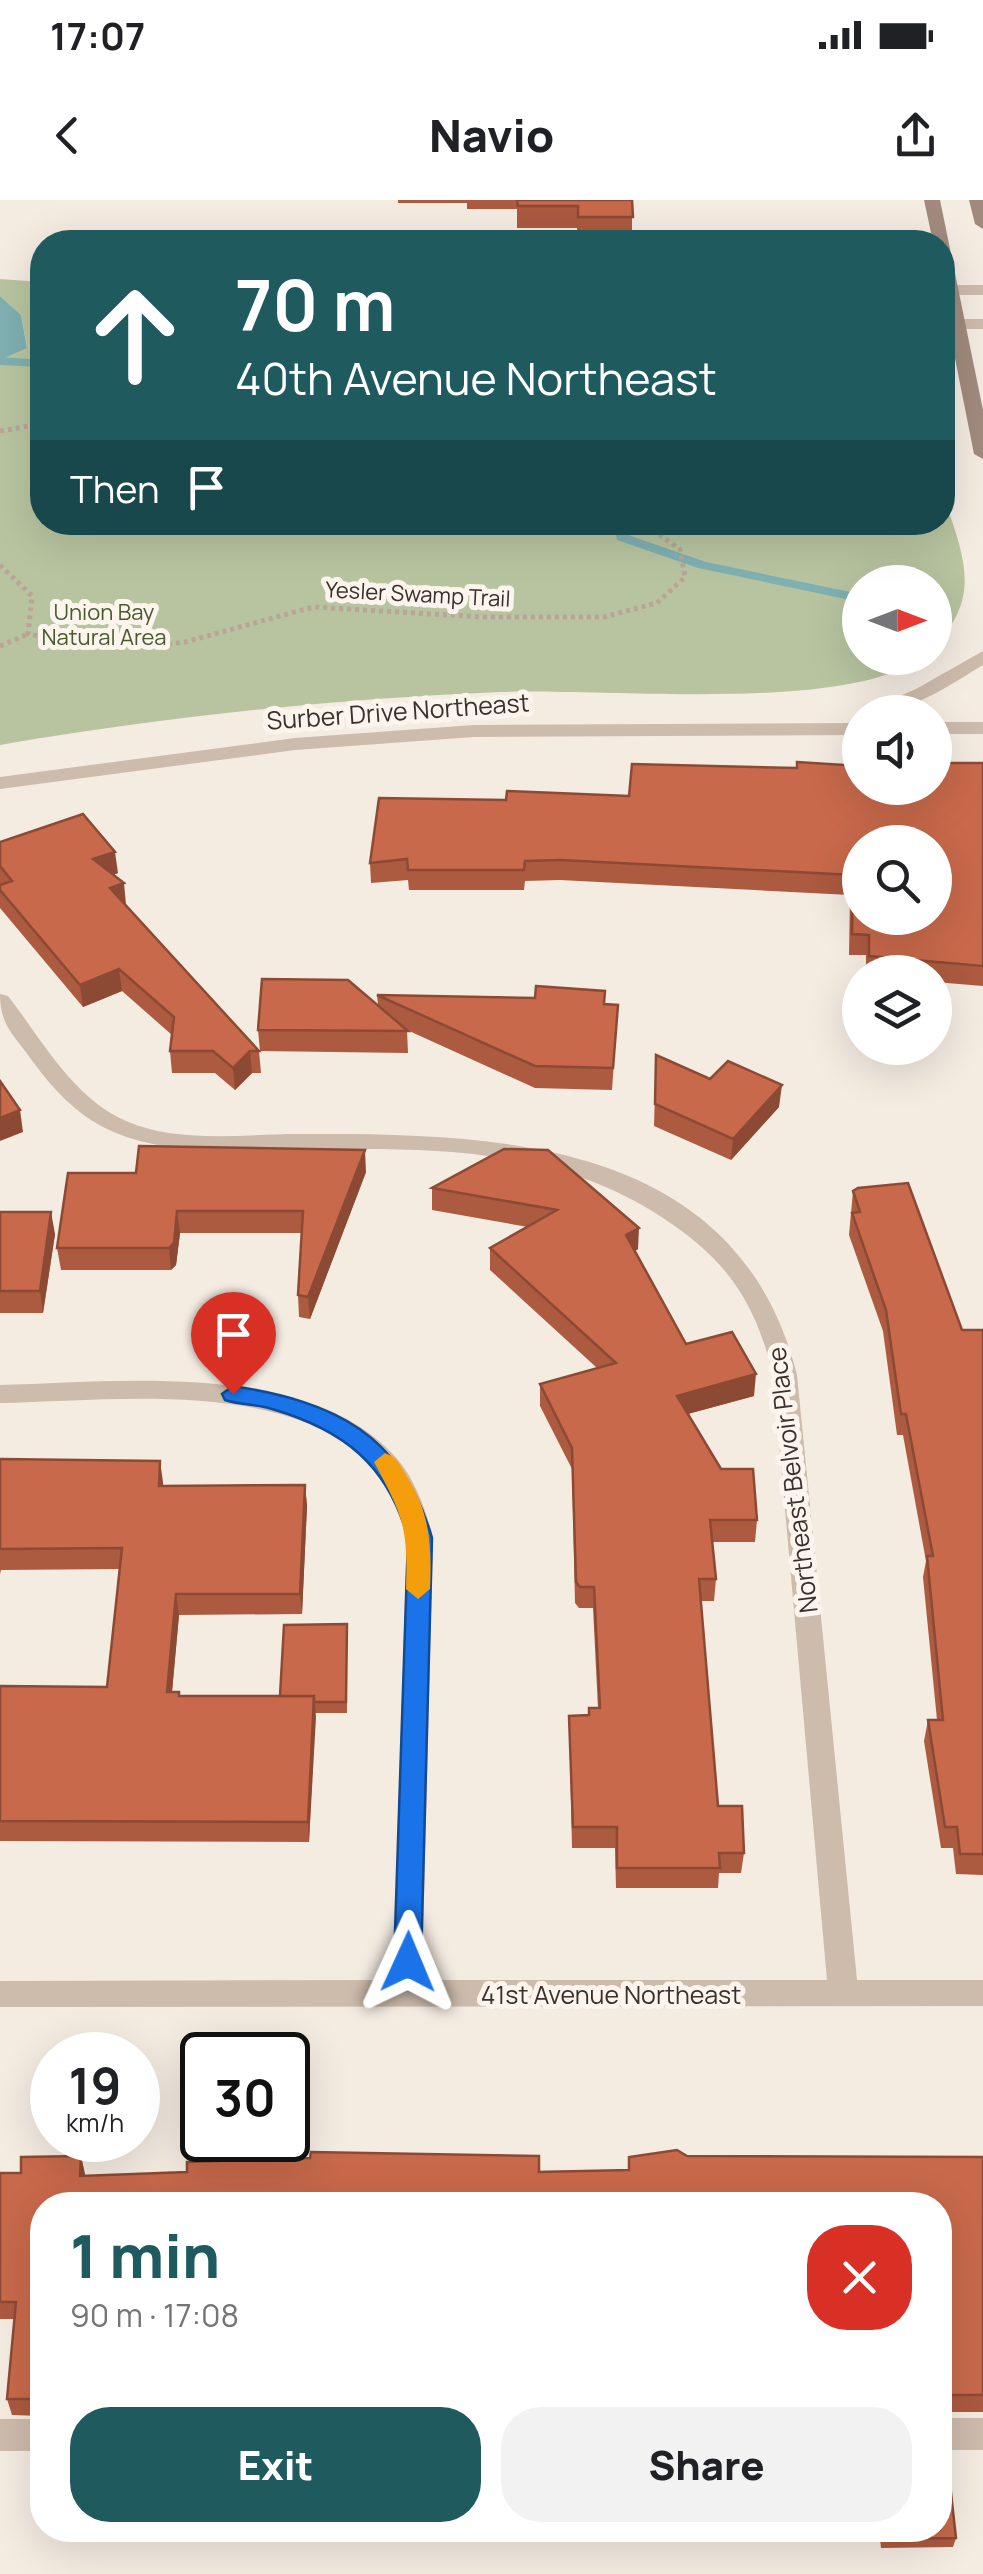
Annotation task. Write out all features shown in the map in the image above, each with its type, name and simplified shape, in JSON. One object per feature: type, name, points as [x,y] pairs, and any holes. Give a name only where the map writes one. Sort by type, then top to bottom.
[{"type":"street","points":[[932,200],[939,230]]},
{"type":"street","points":[[977,200],[983,224]]},
{"type":"street","points":[[955,290],[983,290]]},
{"type":"street","points":[[955,317],[983,454]]},
{"type":"street","points":[[957,324],[983,324]]},
{"type":"street","points":[[918,695],[983,657]]},
{"type":"street","name":"Surber Drive Northeast","points":[[802,728],[842,720]]},
{"type":"street","name":"Surber Drive Northeast","points":[[0,783],[279,746],[474,731],[842,728]]},
{"type":"street","points":[[952,728],[983,728]]},
{"type":"street","name":"Northeast Belvoir Place","points":[[0,1000],[85,1106],[117,1126],[160,1138],[208,1142],[459,1143],[539,1152],[626,1183],[650,1197],[747,1275],[772,1320],[785,1375],[843,1993]]},
{"type":"street","points":[[0,1394],[233,1394],[276,1401],[357,1437],[388,1464],[409,1498],[420,1538],[407,1995]]},
{"type":"street","name":"41st Avenue Northeast","points":[[0,1994],[983,1993]]},
{"type":"street","points":[[952,2434],[983,2434]]},
{"type":"street","points":[[0,2435],[30,2435]]},
{"type":"path","points":[[0,431],[30,426]]},
{"type":"path","name":"Yesler Swamp Trail","points":[[28,634],[91,646],[153,646],[185,642],[313,606],[483,618],[623,614],[657,604],[685,577],[684,555],[677,544],[662,535]]},
{"type":"path","points":[[0,565],[32,596],[28,634],[0,646]]},
{"type":"green space","name":"Union Bay Natural Area","points":[[0,279],[30,281],[30,535],[955,535],[955,530],[964,574],[959,609],[952,623],[952,565],[842,565],[842,675],[885,675],[838,686],[781,692],[500,692],[374,699],[186,718],[0,745],[0,360],[27,347],[21,315],[0,296]]},
{"type":"water","points":[[0,296],[21,315],[27,348],[0,360]]},
{"type":"building","points":[[517,200],[632,200],[633,217],[578,217],[578,206],[518,206]]},
{"type":"building","points":[[797,762],[842,765],[842,805],[952,805],[952,763],[983,763],[983,966],[952,963],[952,955],[869,955],[869,935],[952,935],[952,825],[842,825],[842,874],[561,860],[525,861],[524,870],[408,870],[407,859],[370,863],[379,798],[506,800],[507,791],[629,796],[632,764],[797,768]]},
{"type":"building","points":[[83,814],[115,852],[93,859],[124,883],[110,888],[259,1051],[250,1051],[233,1068],[213,1051],[170,1051],[174,1017],[119,969],[80,985],[0,890],[0,885],[12,881],[0,866],[0,842]]},
{"type":"building","points":[[262,979],[348,980],[408,1031],[258,1030]]},
{"type":"building","points":[[536,986],[605,991],[604,1004],[618,1005],[613,1068],[535,1066],[377,995],[535,998]]},
{"type":"building","points":[[656,1055],[710,1079],[728,1061],[782,1085],[733,1139],[655,1104]]},
{"type":"building","points":[[0,1081],[20,1110],[0,1118]]},
{"type":"building","points":[[139,1146],[365,1150],[308,1297],[298,1295],[303,1211],[177,1211],[174,1243],[169,1248],[57,1248],[68,1173],[136,1173]]},
{"type":"building","points":[[504,1149],[548,1150],[639,1228],[626,1235],[686,1344],[732,1332],[756,1374],[677,1396],[721,1469],[753,1469],[757,1520],[710,1520],[716,1579],[699,1579],[718,1806],[742,1806],[744,1853],[719,1853],[720,1868],[617,1868],[617,1827],[573,1827],[569,1716],[589,1715],[589,1708],[600,1708],[594,1587],[580,1587],[576,1582],[572,1448],[540,1384],[616,1363],[490,1248],[557,1210],[432,1188]]},
{"type":"building","points":[[908,1183],[962,1330],[983,1330],[983,1854],[960,1854],[957,1827],[945,1827],[928,1720],[943,1720],[927,1556],[933,1556],[906,1414],[901,1414],[886,1310],[852,1213],[860,1212],[853,1191],[858,1188]]},
{"type":"building","points":[[0,1212],[51,1212],[40,1291],[0,1291]]},
{"type":"building","points":[[0,1459],[160,1461],[159,1486],[305,1485],[300,1594],[176,1594],[167,1692],[179,1692],[179,1696],[314,1696],[308,1822],[0,1821],[0,1686],[107,1687],[122,1548],[0,1549]]},
{"type":"building","points":[[347,1624],[346,1702],[314,1702],[314,1696],[280,1696],[284,1625]]},
{"type":"building","points":[[677,2150],[687,2156],[983,2157],[983,2395],[952,2395],[952,2192],[30,2192],[30,2399],[7,2399],[16,2302],[0,2302],[0,2173],[21,2173],[21,2157],[30,2157],[30,2162],[81,2162],[80,2176],[187,2172],[187,2162],[310,2162],[311,2152],[539,2156],[539,2172],[629,2170],[629,2157]]},
{"type":"building","points":[[952,2502],[956,2538],[952,2538]]},
{"type":"waterway","points":[[0,361],[30,363]]},
{"type":"waterway","points":[[622,535],[703,565],[842,594]]},
{"type":"slow traffic","points":[[385,1462],[409,1498],[420,1538],[418,1589]]},
{"type":"route","points":[[233,1394],[276,1401],[357,1437],[388,1464],[409,1498],[420,1538],[408,1962]]}]
